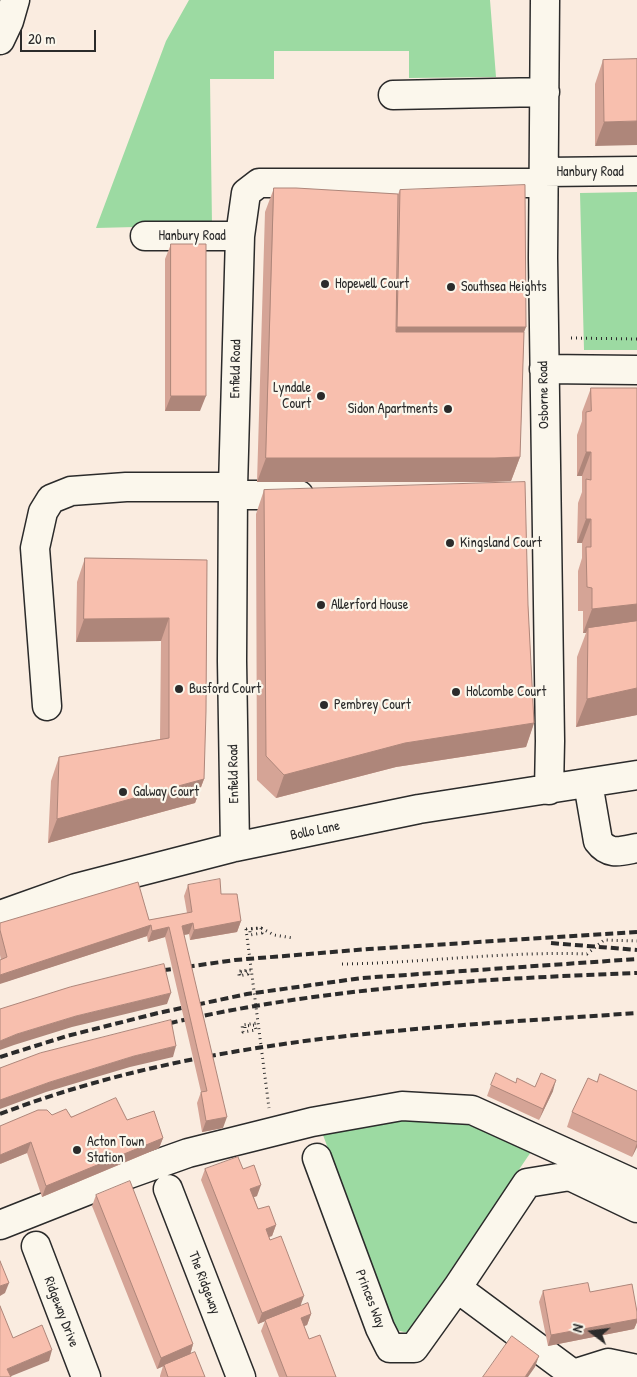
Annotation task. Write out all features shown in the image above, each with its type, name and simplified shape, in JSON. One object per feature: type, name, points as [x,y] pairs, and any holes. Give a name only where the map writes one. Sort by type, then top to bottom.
[{"type":"street","name":"Osborne Road","points":[[545,0],[544,178],[535,233],[544,370],[533,494],[551,750],[549,790]]},
{"type":"street","points":[[393,95],[545,92]]},
{"type":"street","name":"Hanbury Road","points":[[544,178],[637,171]]},
{"type":"street","name":"Enfield Road","points":[[234,847],[233,491],[240,236],[246,193],[259,182],[544,178]]},
{"type":"street","name":"Hanbury Road","points":[[145,236],[240,236]]},
{"type":"street","points":[[544,370],[637,370]]},
{"type":"street","points":[[47,706],[35,548],[43,512],[51,498],[72,491],[126,487],[324,495]]},
{"type":"street","name":"Bollo Lane","points":[[0,915],[76,888],[234,847],[419,809],[637,775]]},
{"type":"street","points":[[588,783],[598,841],[603,848],[613,852],[637,848]]},
{"type":"street","points":[[0,1225],[128,1174],[188,1153],[312,1122],[402,1106],[472,1110],[637,1185]]},
{"type":"street","name":"Princes Way","points":[[317,1158],[380,1328],[390,1348],[414,1348],[458,1288],[527,1183],[570,1176],[637,1208]]},
{"type":"street","name":"The Ridgeway","points":[[168,1189],[241,1377]]},
{"type":"street","name":"Ridgeway Drive","points":[[36,1246],[86,1377]]},
{"type":"street","points":[[458,1288],[572,1375],[608,1363],[637,1369]]},
{"type":"path","points":[[568,338],[637,339]]},
{"type":"path","points":[[269,1108],[246,929],[261,928],[262,933],[250,935],[250,929],[261,928],[274,935],[293,938]]},
{"type":"path","points":[[342,964],[392,963],[551,953],[587,954],[604,940],[637,941]]},
{"type":"path","points":[[240,975],[239,972],[248,971],[248,974],[239,976],[239,971],[251,970]]},
{"type":"path","points":[[245,1028],[244,1026],[255,1024],[256,1030],[243,1032],[242,1026],[258,1023]]},
{"type":"green space","points":[[189,0],[490,0],[496,77],[409,78],[409,51],[274,51],[274,79],[210,79],[212,225],[96,228],[166,41]]},
{"type":"green space","points":[[637,192],[637,350],[584,350],[580,193]]},
{"type":"green space","points":[[407,1117],[467,1120],[535,1146],[408,1333],[396,1330],[320,1127]]},
{"type":"building","points":[[637,59],[637,121],[604,122],[603,60]]},
{"type":"building","name":"Southsea Heights","points":[[525,185],[526,327],[397,327],[400,190]]},
{"type":"building","points":[[274,188],[398,194],[396,332],[524,332],[520,457],[266,458]]},
{"type":"building","points":[[171,244],[206,244],[206,396],[171,396]]},
{"type":"building","points":[[591,388],[637,388],[637,604],[592,609],[592,588],[587,587],[586,547],[591,547],[591,519],[586,519],[586,479],[591,480],[591,452],[586,452],[586,412],[591,411]]},
{"type":"building","points":[[525,482],[528,605],[534,723],[405,743],[284,775],[266,756],[264,490]]},
{"type":"building","points":[[85,558],[207,560],[204,779],[57,819],[59,757],[169,738],[169,618],[84,619]]},
{"type":"building","points":[[637,621],[637,688],[587,699],[588,628]]},
{"type":"building","points":[[220,879],[221,894],[237,894],[241,921],[194,930],[193,923],[182,926],[227,1117],[206,1121],[201,1092],[207,1091],[169,927],[152,931],[151,925],[0,975],[0,960],[7,957],[0,923],[138,882],[149,920],[192,912],[188,885]]},
{"type":"building","points":[[164,964],[171,993],[76,1016],[0,1041],[0,1009],[70,987]]},
{"type":"building","points":[[171,1020],[176,1046],[134,1056],[50,1082],[0,1100],[0,1068],[40,1053]]},
{"type":"building","points":[[496,1073],[516,1083],[517,1078],[535,1087],[541,1073],[556,1080],[543,1109],[491,1085]]},
{"type":"building","points":[[600,1074],[637,1091],[637,1142],[572,1112],[588,1078],[597,1082]]},
{"type":"building","name":"Acton Town Station","points":[[116,1098],[127,1120],[154,1111],[163,1138],[46,1186],[31,1142],[0,1155],[0,1126],[38,1110],[47,1110],[52,1115],[66,1109],[71,1117]]},
{"type":"building","points":[[238,1157],[243,1169],[254,1165],[261,1185],[250,1189],[258,1209],[269,1206],[276,1225],[266,1229],[270,1240],[281,1236],[304,1296],[262,1313],[205,1169]]},
{"type":"building","points":[[130,1181],[193,1344],[161,1358],[96,1195]]},
{"type":"building","points":[[0,1261],[9,1283],[0,1286]]},
{"type":"building","points":[[588,1283],[590,1292],[632,1284],[637,1319],[551,1335],[543,1291]]},
{"type":"building","points":[[308,1303],[311,1314],[301,1318],[309,1339],[320,1335],[336,1377],[287,1377],[265,1320]]},
{"type":"building","points":[[0,1306],[13,1338],[42,1325],[52,1350],[7,1369],[11,1377],[0,1377]]},
{"type":"building","points":[[512,1336],[539,1356],[525,1377],[483,1377]]},
{"type":"building","points":[[195,1352],[205,1377],[168,1377],[164,1365]]},
{"type":"railway","points":[[151,972],[235,960],[369,949],[637,932]]},
{"type":"railway","points":[[551,943],[637,950]]},
{"type":"railway","points":[[0,1057],[67,1036],[158,1013],[247,994],[362,978],[637,959]]},
{"type":"railway","points":[[158,1026],[217,1013],[336,994],[456,982],[637,973]]},
{"type":"railway","points":[[0,1114],[77,1088],[155,1067],[234,1052],[394,1031],[637,1013]]},
{"type":"place","name":"Hopewell Court","points":[[325,284]]},
{"type":"place","name":"Southsea Heights","points":[[451,287]]},
{"type":"place","name":"Lyndale Court","points":[[321,396]]},
{"type":"place","name":"Sidon Apartments","points":[[448,409]]},
{"type":"place","name":"Kingsland Court","points":[[450,543]]},
{"type":"place","name":"Allerford House","points":[[321,605]]},
{"type":"place","name":"Busford Court","points":[[179,689]]},
{"type":"place","name":"Holcombe Court","points":[[456,692]]},
{"type":"place","name":"Pembrey Court","points":[[324,705]]},
{"type":"place","name":"Galway Court","points":[[123,792]]},
{"type":"place","name":"Acton Town Station","points":[[77,1150]]}]
